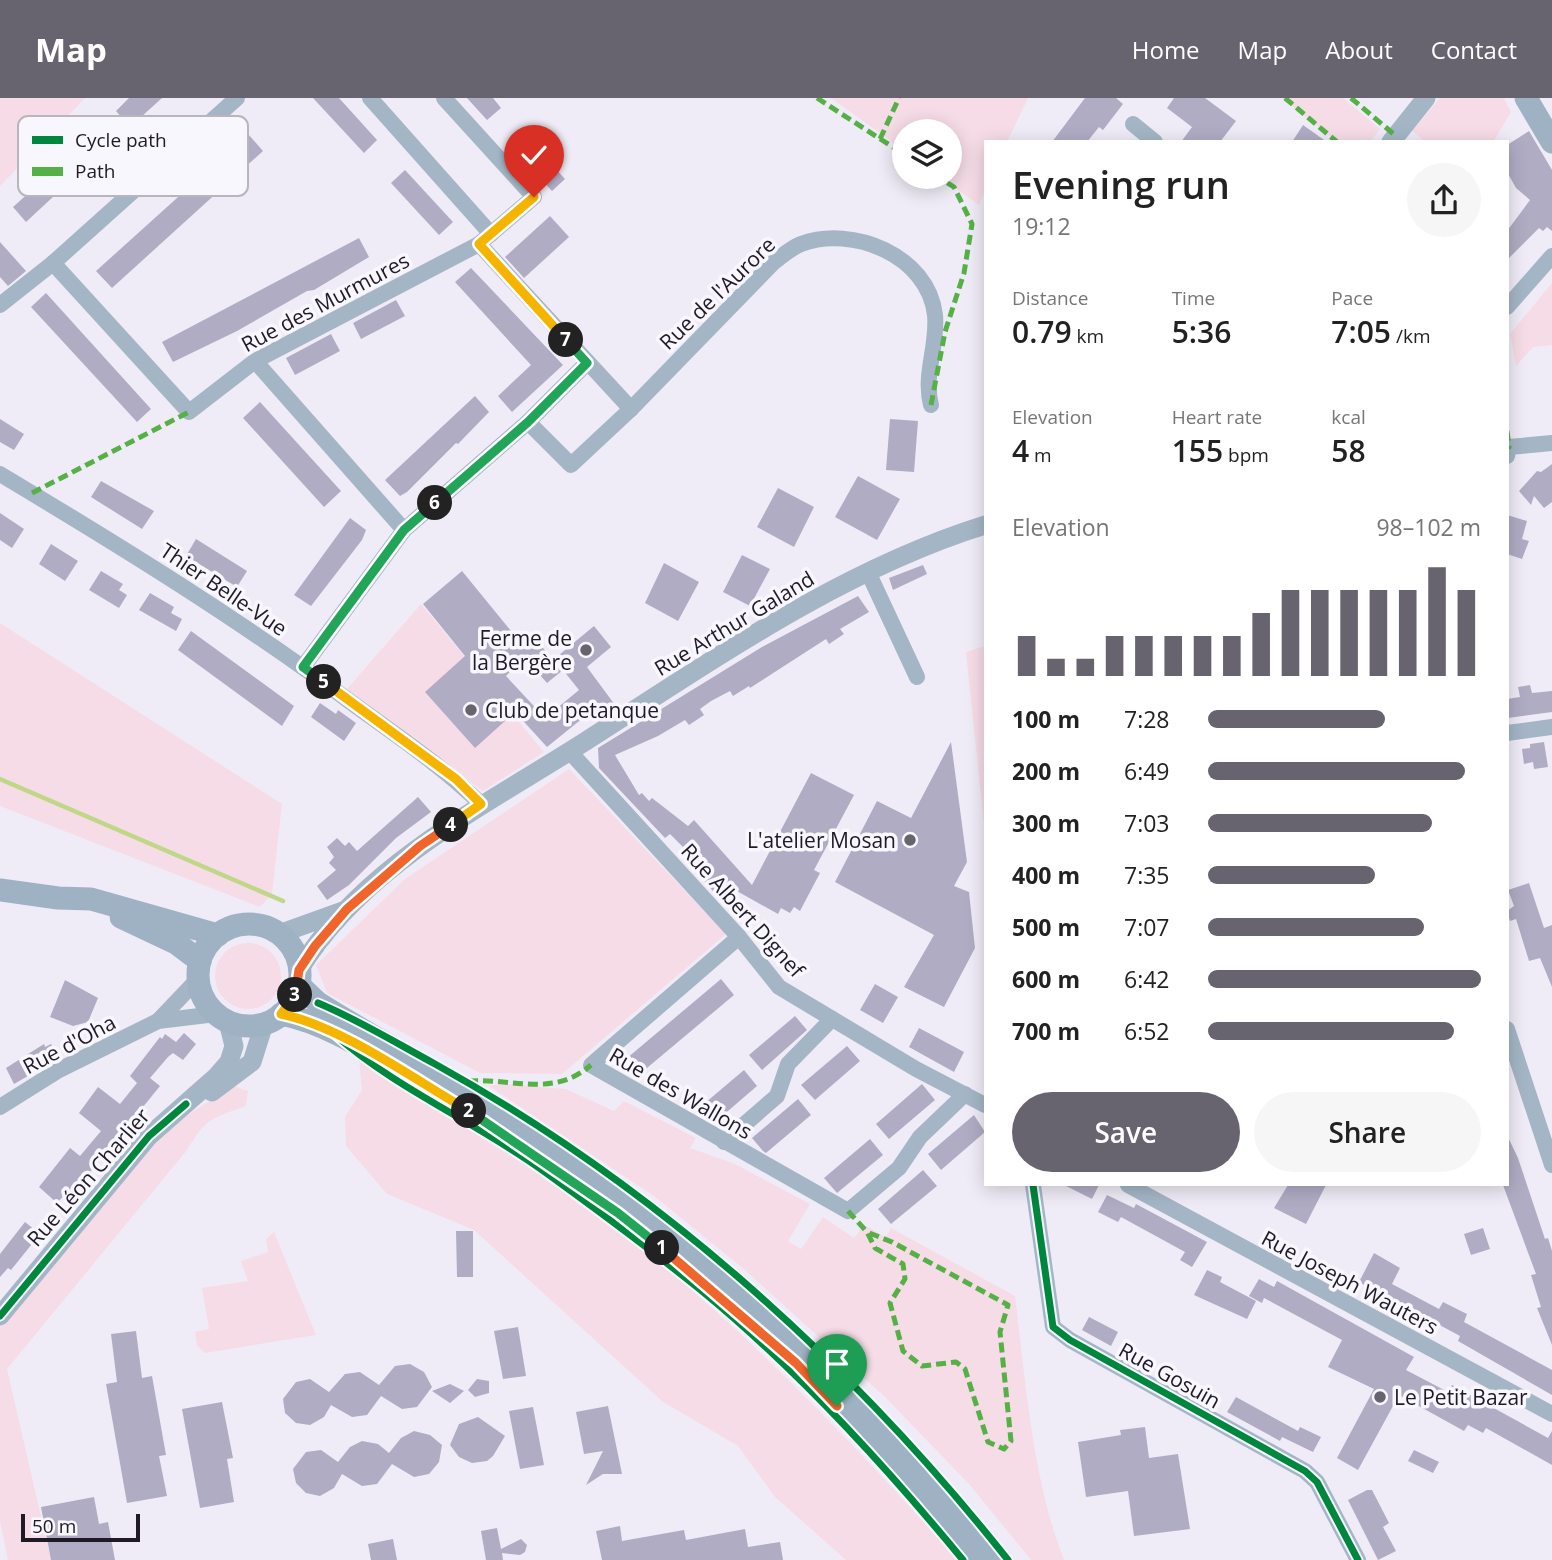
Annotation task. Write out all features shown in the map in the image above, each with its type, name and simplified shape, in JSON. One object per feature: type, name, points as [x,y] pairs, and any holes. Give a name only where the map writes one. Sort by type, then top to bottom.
[{"type":"main road","points":[[1526,98],[1552,142]]},
{"type":"main road","points":[[0,890],[58,898],[91,899],[131,907],[218,934]]},
{"type":"main road","points":[[58,898],[127,919],[176,943],[199,970]]},
{"type":"main road","points":[[273,1019],[295,996],[299,977],[293,950],[279,934],[248,924],[218,934],[210,942],[199,970],[201,992],[222,1018],[240,1025],[273,1019],[308,1021],[481,1118],[618,1213],[710,1286],[796,1363],[879,1450],[971,1557]]},
{"type":"main road","points":[[299,977],[327,1009],[527,1130],[627,1202],[719,1274],[807,1352],[891,1438],[976,1531],[998,1560]]},
{"type":"street","points":[[217,116],[237,98]]},
{"type":"street","points":[[370,98],[587,363],[631,409]]},
{"type":"street","name":"Rue des Murmures","points":[[53,263],[189,412],[255,360],[485,239],[534,197],[444,98]]},
{"type":"street","points":[[1393,140],[1426,98]]},
{"type":"street","points":[[1133,124],[1153,140]]},
{"type":"street","points":[[0,305],[53,263],[128,196]]},
{"type":"street","name":"Rue de l'Aurore","points":[[528,422],[570,465],[631,409],[774,262],[798,245],[841,238],[870,244],[900,259],[915,273],[928,292],[935,314],[934,346],[928,375],[931,405]]},
{"type":"street","points":[[1509,305],[1552,256]]},
{"type":"street","points":[[255,360],[404,530]]},
{"type":"street","points":[[303,667],[404,530],[528,422],[587,363]]},
{"type":"street","points":[[1509,452],[1552,443]]},
{"type":"street","name":"Thier Belle-Vue","points":[[0,474],[137,556],[303,667],[456,779],[481,804]]},
{"type":"street","name":"Rue Arthur Galand","points":[[481,804],[570,752],[773,623],[868,572],[984,525]]},
{"type":"street","points":[[868,572],[917,677]]},
{"type":"street","points":[[1509,733],[1552,727]]},
{"type":"street","name":"Rue Albert Dignef","points":[[570,752],[739,937],[779,988],[984,1104]]},
{"type":"street","points":[[299,977],[315,946],[347,909],[420,846],[481,804]]},
{"type":"street","points":[[279,934],[301,929],[347,909]]},
{"type":"street","name":"Rue des Wallons","points":[[739,937],[591,1065],[848,1211],[899,1168],[920,1137],[965,1094]]},
{"type":"street","name":"Rue d'Oha","points":[[158,1021],[199,970]]},
{"type":"street","name":"Rue d'Oha","points":[[0,1107],[59,1070],[158,1021],[222,1018]]},
{"type":"street","name":"Rue Léon Charlier","points":[[0,1316],[149,1136],[229,1062],[234,1046],[222,1018]]},
{"type":"street","name":"Rue Léon Charlier","points":[[186,1104],[231,1080],[252,1062],[273,1019]]},
{"type":"street","points":[[724,1142],[777,1096],[788,1064],[832,1019]]},
{"type":"street","points":[[1509,1035],[1552,1165]]},
{"type":"street","name":"Rue Gosuin","points":[[1033,1186],[1053,1326],[1070,1340],[1305,1471],[1317,1482],[1357,1560]]},
{"type":"street","name":"Rue Joseph Wauters","points":[[1130,1186],[1552,1414]]},
{"type":"shaded area","points":[[0,98],[85,98],[68,116],[18,116],[18,167],[0,186]]},
{"type":"shaded area","points":[[831,98],[1028,98],[1008,140],[984,140],[984,193],[979,205],[957,189],[962,189],[962,119],[892,119],[892,142]]},
{"type":"shaded area","points":[[1282,98],[1343,98],[1380,129],[1372,140],[1334,140]]},
{"type":"shaded area","points":[[1440,98],[1504,98],[1511,112],[1494,140],[1423,140],[1412,131]]},
{"type":"shaded area","points":[[1552,283],[1552,345],[1533,347],[1516,366],[1510,334]]},
{"type":"shaded area","points":[[421,604],[544,752],[483,791],[346,690]]},
{"type":"shaded area","points":[[0,623],[282,804],[272,894],[260,907],[0,806]]},
{"type":"shaded area","points":[[984,646],[984,825],[966,652]]},
{"type":"shaded area","points":[[569,769],[726,934],[562,1074],[480,1073],[327,993],[316,965],[405,879]]},
{"type":"shaded area","points":[[248,943],[261,945],[276,958],[281,976],[279,989],[266,1004],[248,1009],[235,1007],[220,994],[215,976],[217,963],[230,948]]},
{"type":"shaded area","points":[[359,1060],[481,1135],[560,1188],[674,1275],[749,1342],[821,1413],[958,1560],[846,1560],[775,1497],[738,1446],[663,1402],[474,1230],[387,1194],[346,1146],[345,1117],[362,1090]]},
{"type":"shaded area","points":[[500,1084],[566,1089],[614,1111],[624,1101],[696,1138],[690,1148],[735,1164],[810,1204],[788,1241],[801,1249],[823,1217],[854,1238],[864,1225],[886,1237],[891,1228],[1015,1296],[1037,1463],[1044,1496],[1064,1560],[1031,1560],[969,1484],[885,1397],[745,1270],[654,1196],[489,1086]]},
{"type":"shaded area","points":[[234,1086],[248,1091],[246,1106],[217,1117],[205,1125],[7,1369],[51,1560],[8,1560],[0,1521],[0,1323],[163,1130]]},
{"type":"shaded area","points":[[274,1232],[316,1335],[205,1353],[197,1346],[195,1332],[209,1329],[202,1288],[248,1281],[241,1261],[268,1252],[266,1239]]},
{"type":"building","points":[[129,98],[162,98],[142,116],[120,116],[116,111]]},
{"type":"building","points":[[313,98],[339,98],[377,140],[364,153]]},
{"type":"building","points":[[467,98],[493,98],[501,108],[487,120]]},
{"type":"building","points":[[1085,98],[1116,98],[1123,104],[1103,130],[1099,127],[1089,140],[1054,140]]},
{"type":"building","points":[[1174,98],[1205,98],[1236,121],[1222,140],[1182,140],[1192,127],[1167,108]]},
{"type":"building","points":[[1303,125],[1324,140],[1293,140]]},
{"type":"building","points":[[1529,131],[1552,170],[1552,231],[1547,227],[1543,231],[1539,228],[1509,258],[1509,228],[1530,200],[1516,188],[1509,176],[1509,144]]},
{"type":"building","points":[[248,134],[263,151],[248,165]]},
{"type":"building","points":[[535,146],[565,179],[552,191],[522,159]]},
{"type":"building","points":[[405,170],[453,222],[439,235],[391,183]]},
{"type":"building","points":[[25,196],[54,196],[26,222],[13,207]]},
{"type":"building","points":[[179,196],[213,196],[112,288],[96,271]]},
{"type":"building","points":[[550,216],[569,237],[524,278],[505,257]]},
{"type":"building","points":[[359,238],[369,257],[314,290],[307,291],[237,331],[173,362],[162,342]]},
{"type":"building","points":[[0,242],[26,271],[8,286],[0,277]]},
{"type":"building","points":[[471,268],[563,365],[512,412],[498,396],[531,365],[455,282]]},
{"type":"building","points":[[46,293],[151,409],[137,422],[31,307]]},
{"type":"building","points":[[396,300],[405,316],[361,339],[353,323]]},
{"type":"building","points":[[331,334],[340,351],[295,375],[286,358]]},
{"type":"building","points":[[475,396],[489,412],[400,496],[385,480]]},
{"type":"building","points":[[260,402],[341,491],[324,507],[243,418]]},
{"type":"building","points":[[0,419],[24,434],[14,450],[0,442]]},
{"type":"building","points":[[890,419],[918,421],[914,472],[886,470]]},
{"type":"building","points":[[1552,464],[1552,502],[1544,508],[1534,496],[1531,505],[1519,491],[1537,471],[1541,472]]},
{"type":"building","points":[[858,476],[900,499],[877,540],[835,517]]},
{"type":"building","points":[[101,481],[154,511],[142,529],[91,497]]},
{"type":"building","points":[[778,488],[814,507],[794,547],[757,527]]},
{"type":"building","points":[[0,513],[24,529],[12,548],[0,540]]},
{"type":"building","points":[[1509,516],[1527,521],[1522,539],[1529,541],[1522,559],[1509,555]]},
{"type":"building","points":[[350,518],[366,530],[362,540],[311,606],[294,595]]},
{"type":"building","points":[[196,539],[247,571],[237,587],[186,556]]},
{"type":"building","points":[[51,544],[78,561],[65,581],[39,564]]},
{"type":"building","points":[[742,555],[770,569],[750,606],[723,592]]},
{"type":"building","points":[[664,563],[699,582],[678,621],[645,603]]},
{"type":"building","points":[[923,565],[927,574],[893,590],[889,578]]},
{"type":"building","points":[[101,571],[123,584],[119,590],[127,595],[119,608],[89,590]]},
{"type":"building","points":[[462,571],[516,637],[525,643],[533,636],[553,660],[594,626],[611,647],[587,667],[615,705],[599,715],[594,709],[547,747],[515,712],[475,748],[425,692],[465,656],[423,604]],"holes":[[[524,657],[547,683],[563,670],[579,690],[545,718],[506,676]]]},
{"type":"building","points":[[150,593],[174,607],[171,613],[182,619],[176,631],[139,610]]},
{"type":"building","points":[[858,596],[869,612],[840,629],[844,634],[829,644],[826,639],[750,688],[749,686],[733,696],[730,691],[711,701],[700,709],[704,715],[689,725],[685,720],[658,736],[615,755],[639,795],[642,793],[649,801],[652,798],[688,826],[694,820],[752,885],[811,773],[854,795],[814,870],[820,873],[800,911],[794,907],[790,913],[781,908],[778,914],[728,886],[718,897],[684,857],[689,853],[670,834],[665,838],[599,768],[598,748],[762,647]]},
{"type":"building","points":[[191,631],[294,706],[282,726],[178,650]]},
{"type":"building","points":[[1530,685],[1532,693],[1552,691],[1552,712],[1509,718],[1509,699],[1520,697],[1518,687]]},
{"type":"building","points":[[320,703],[336,714],[338,710],[356,723],[344,741],[311,717]]},
{"type":"building","name":"L'atelier Mosan","points":[[951,742],[967,862],[954,886],[969,892],[975,948],[944,1007],[904,987],[934,935],[835,882],[877,801],[911,818]]},
{"type":"building","points":[[1544,742],[1548,767],[1534,769],[1533,762],[1524,764],[1522,749],[1530,748],[1530,744]]},
{"type":"building","points":[[418,797],[431,812],[396,838],[349,885],[327,900],[317,886],[336,870],[329,863],[334,857],[327,847],[337,838],[345,846],[349,842],[357,851]]},
{"type":"building","points":[[1529,883],[1544,928],[1552,925],[1552,987],[1540,958],[1529,961],[1516,919],[1510,921],[1509,910],[1514,906],[1509,890]]},
{"type":"building","points":[[721,979],[734,995],[635,1078],[629,1074],[620,1064]]},
{"type":"building","points":[[65,980],[98,998],[88,1022],[73,1026],[50,1017]]},
{"type":"building","points":[[875,984],[898,997],[883,1023],[860,1010]]},
{"type":"building","points":[[795,1016],[807,1030],[762,1070],[749,1055]]},
{"type":"building","points":[[919,1028],[964,1052],[954,1072],[909,1047]]},
{"type":"building","points":[[184,1033],[196,1044],[183,1060],[173,1053],[168,1057],[150,1078],[160,1086],[87,1176],[84,1174],[57,1203],[39,1187],[70,1148],[80,1156],[101,1131],[79,1113],[98,1087],[120,1104],[137,1083],[130,1076],[160,1037],[162,1039],[165,1034],[176,1042]]},
{"type":"building","points":[[44,1044],[45,1047],[51,1044],[59,1058],[14,1084],[6,1068]]},
{"type":"building","points":[[847,1046],[860,1061],[815,1100],[801,1085]]},
{"type":"building","points":[[744,1070],[757,1086],[714,1123],[706,1119],[698,1109]]},
{"type":"building","points":[[922,1084],[935,1100],[889,1139],[876,1124]]},
{"type":"building","points":[[798,1099],[811,1115],[766,1153],[752,1138]]},
{"type":"building","points":[[974,1115],[984,1130],[941,1170],[928,1154]]},
{"type":"building","points":[[870,1139],[883,1155],[837,1193],[824,1178]]},
{"type":"building","points":[[1509,1139],[1545,1239],[1548,1238],[1552,1251],[1552,1345],[1537,1308],[1541,1307],[1531,1275],[1536,1274],[1503,1186],[1509,1186]]},
{"type":"building","points":[[923,1170],[937,1186],[891,1224],[878,1209]]},
{"type":"building","points":[[1066,1186],[1098,1186],[1092,1199]]},
{"type":"building","points":[[1287,1186],[1325,1186],[1306,1224],[1274,1208]]},
{"type":"building","points":[[1107,1195],[1134,1208],[1136,1204],[1207,1242],[1192,1267],[1180,1260],[1185,1252],[1121,1217],[1118,1222],[1098,1212]]},
{"type":"building","points":[[25,1222],[40,1234],[11,1270],[8,1268],[0,1277],[0,1254]]},
{"type":"building","points":[[1483,1228],[1490,1249],[1471,1255],[1464,1234]]},
{"type":"building","points":[[456,1231],[473,1231],[473,1277],[457,1277]]},
{"type":"building","points":[[1374,1253],[1400,1268],[1392,1284],[1439,1309],[1443,1302],[1467,1314],[1464,1322],[1552,1370],[1552,1395],[1458,1341],[1460,1336],[1421,1315],[1418,1321],[1394,1308],[1397,1303],[1359,1282]]},
{"type":"building","points":[[1207,1270],[1222,1277],[1220,1282],[1256,1301],[1247,1319],[1194,1295]]},
{"type":"building","points":[[1259,1279],[1274,1287],[1277,1281],[1414,1357],[1406,1370],[1448,1392],[1452,1385],[1548,1438],[1552,1431],[1552,1465],[1486,1428],[1483,1433],[1468,1425],[1464,1431],[1399,1395],[1358,1470],[1337,1458],[1374,1389],[1328,1367],[1342,1340],[1264,1298],[1262,1303],[1249,1296]]},
{"type":"building","points":[[1089,1317],[1118,1332],[1111,1346],[1082,1330]]},
{"type":"building","points":[[518,1327],[526,1376],[503,1379],[494,1331]]},
{"type":"building","points":[[136,1331],[142,1378],[152,1376],[166,1455],[159,1456],[167,1496],[127,1503],[106,1384],[117,1382],[111,1334]]},
{"type":"building","points":[[410,1364],[424,1372],[432,1387],[417,1407],[402,1409],[381,1396],[367,1415],[352,1417],[331,1405],[324,1417],[310,1425],[296,1423],[285,1413],[283,1399],[296,1382],[310,1379],[329,1392],[345,1374],[360,1372],[379,1385],[395,1366]]},
{"type":"building","points":[[477,1379],[489,1381],[489,1393],[475,1397],[468,1390]]},
{"type":"building","points":[[450,1384],[464,1391],[450,1403],[432,1391]]},
{"type":"building","points":[[1236,1397],[1298,1431],[1300,1427],[1321,1437],[1313,1452],[1282,1437],[1280,1441],[1227,1412]]},
{"type":"building","points":[[222,1402],[233,1458],[227,1459],[234,1502],[200,1508],[182,1409]]},
{"type":"building","points":[[608,1406],[622,1474],[603,1474],[586,1485],[603,1451],[584,1454],[576,1412]]},
{"type":"building","points":[[533,1407],[544,1465],[520,1469],[509,1411]]},
{"type":"building","points":[[478,1417],[505,1436],[487,1461],[472,1463],[459,1457],[450,1445],[459,1424]]},
{"type":"building","points":[[1145,1427],[1149,1458],[1178,1454],[1190,1529],[1134,1536],[1128,1491],[1086,1497],[1078,1442],[1121,1435],[1120,1430]]},
{"type":"building","points":[[414,1431],[430,1435],[442,1445],[439,1462],[429,1474],[414,1477],[392,1464],[377,1484],[362,1486],[342,1474],[334,1488],[320,1496],[306,1493],[296,1483],[293,1469],[306,1452],[321,1450],[338,1462],[350,1447],[362,1441],[378,1444],[389,1453],[401,1438]]},
{"type":"building","points":[[1414,1450],[1439,1462],[1433,1473],[1408,1461]]},
{"type":"building","points":[[1372,1490],[1389,1523],[1383,1527],[1396,1551],[1378,1560],[1348,1500]]},
{"type":"building","points":[[94,1497],[99,1524],[108,1522],[115,1560],[51,1560],[41,1507]]},
{"type":"building","points":[[620,1526],[622,1541],[684,1530],[686,1540],[745,1529],[748,1547],[780,1542],[783,1560],[602,1560],[596,1531]]},
{"type":"building","points":[[497,1528],[501,1549],[521,1539],[527,1545],[525,1552],[520,1555],[502,1553],[503,1560],[486,1560],[481,1531]]},
{"type":"building","points":[[393,1539],[397,1560],[371,1560],[368,1544]]},
{"type":"waterway","points":[[0,779],[283,901]]},
{"type":"marked path","points":[[817,98],[892,147]]},
{"type":"marked path","points":[[880,139],[899,98]]},
{"type":"marked path","points":[[1285,98],[1335,140]]},
{"type":"marked path","points":[[1351,98],[1396,136]]},
{"type":"marked path","points":[[931,405],[945,332],[964,273],[972,224],[955,189]]},
{"type":"marked path","points":[[32,493],[189,412]]},
{"type":"marked path","points":[[468,1081],[548,1084],[577,1075],[591,1065]]},
{"type":"marked path","points":[[848,1211],[867,1232],[875,1248],[903,1264],[905,1279],[890,1303],[903,1351],[922,1366],[956,1362],[965,1369],[988,1442],[1004,1449],[1011,1441],[1000,1332],[1008,1305],[892,1242],[867,1232]]},
{"type":"cycle path","points":[[318,1003],[435,1064],[517,1113],[596,1166],[672,1223],[746,1284],[816,1348],[883,1416],[1008,1560]]},
{"type":"cycle path","points":[[334,1034],[383,1072],[542,1170],[623,1229],[738,1321],[839,1419],[963,1560]]},
{"type":"cycle path","points":[[0,1316],[149,1136],[186,1104]]},
{"type":"cycle path","points":[[1033,1186],[1053,1327],[1070,1340],[1305,1471],[1317,1482],[1358,1560]]},
{"type":"place","name":"Ferme de la Bergère","points":[[586,650]]},
{"type":"place","name":"Club de petanque","points":[[471,710]]},
{"type":"place","name":"L'atelier Mosan","points":[[910,840]]},
{"type":"place","name":"Le Petit Bazar","points":[[1380,1397]]},
{"type":"route","points":[[534,197],[479,244],[587,363],[528,422],[404,530],[303,667],[456,779],[481,804],[420,846],[347,909],[306,958],[299,970],[299,985],[295,996],[281,1014],[308,1021],[334,1034],[481,1118],[618,1213],[710,1286],[796,1363],[837,1406]]}]
